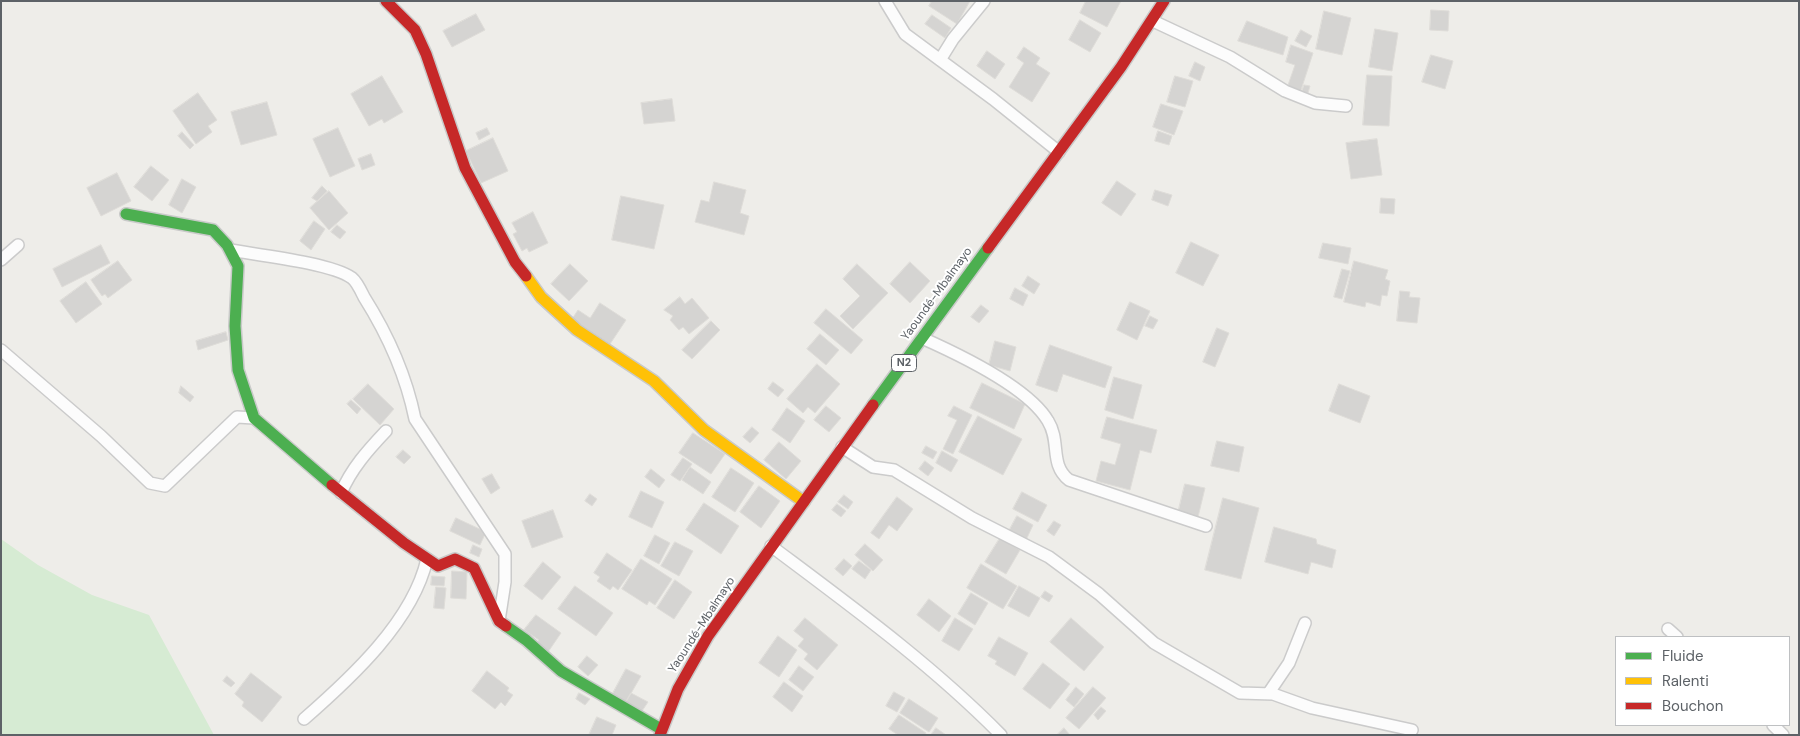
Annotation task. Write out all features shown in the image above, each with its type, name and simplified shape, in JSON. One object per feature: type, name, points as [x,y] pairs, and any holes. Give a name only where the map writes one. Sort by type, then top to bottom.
[{"type":"main road","points":[[386,1],[415,30],[426,54],[465,168],[514,262],[540,298],[577,330],[654,382],[704,430],[804,502]]},
{"type":"main road","name":"Yaoundé-Mbalmayo","points":[[660,732],[678,688],[708,636],[842,447],[1059,152],[1153,20],[1164,1]]},
{"type":"main road","points":[[126,214],[213,230],[230,250],[238,266],[235,326],[238,370],[254,418],[340,493],[404,543],[438,566],[455,559],[474,568],[499,621],[526,640],[561,670],[660,732]]},
{"type":"street","points":[[885,1],[905,34],[1059,152]]},
{"type":"street","points":[[940,60],[953,39],[984,1]]},
{"type":"street","points":[[1153,20],[1230,57],[1285,91],[1315,102],[1346,106]]},
{"type":"street","points":[[1,260],[18,246]]},
{"type":"street","points":[[230,250],[332,268],[353,278],[373,311],[399,362],[410,395],[414,419],[505,554],[505,582],[499,621]]},
{"type":"street","points":[[922,338],[968,359],[998,377],[1035,406],[1049,422],[1055,442],[1057,467],[1069,480],[1206,526]]},
{"type":"street","points":[[1,350],[101,436],[150,483],[165,486],[237,417],[254,418]]},
{"type":"street","points":[[340,493],[347,479],[365,454],[386,431]]},
{"type":"street","points":[[842,447],[873,466],[894,470],[972,518],[1049,557],[1099,594],[1154,643],[1240,693],[1268,694],[1312,708],[1412,730]]},
{"type":"street","points":[[771,546],[898,641],[966,699],[1001,735]]},
{"type":"street","points":[[304,719],[333,694],[393,628],[414,596],[423,578],[428,559]]},
{"type":"street","points":[[1268,694],[1290,663],[1305,623]]},
{"type":"street","points":[[1668,629],[1676,636]]},
{"type":"street","points":[[1774,726],[1783,735]]},
{"type":"green space","points":[[1,539],[38,565],[92,595],[149,615],[214,735],[1,735]]},
{"type":"building","points":[[932,1],[970,1],[957,24],[929,6]]},
{"type":"building","points":[[1086,1],[1121,1],[1107,27],[1080,13]]},
{"type":"building","points":[[1431,10],[1449,11],[1448,31],[1430,30]]},
{"type":"building","points":[[1324,11],[1351,18],[1342,55],[1316,49]]},
{"type":"building","points":[[476,14],[485,30],[452,47],[443,31]]},
{"type":"building","points":[[932,15],[951,28],[945,38],[925,24]]},
{"type":"building","points":[[1080,20],[1101,33],[1090,52],[1069,40]]},
{"type":"building","points":[[1247,21],[1288,37],[1283,55],[1238,41]]},
{"type":"building","points":[[1375,29],[1398,33],[1392,71],[1369,67]]},
{"type":"building","points":[[1301,30],[1312,36],[1306,47],[1295,41]]},
{"type":"building","points":[[1291,45],[1313,53],[1300,93],[1287,88],[1295,65],[1286,62]]},
{"type":"building","points":[[1024,47],[1040,58],[1036,64],[1050,73],[1032,102],[1009,87],[1024,63],[1017,58]]},
{"type":"building","points":[[987,51],[1005,64],[995,79],[977,66]]},
{"type":"building","points":[[1431,55],[1453,61],[1445,89],[1422,82]]},
{"type":"building","points":[[1195,62],[1205,67],[1200,81],[1189,76]]},
{"type":"building","points":[[1367,75],[1392,76],[1389,126],[1363,125]]},
{"type":"building","points":[[382,76],[403,112],[384,123],[382,119],[369,126],[351,94]]},
{"type":"building","points":[[1175,76],[1193,81],[1185,107],[1167,102]]},
{"type":"building","points":[[1304,85],[1310,86],[1308,93],[1302,92]]},
{"type":"building","points":[[198,93],[217,120],[208,126],[212,132],[196,144],[173,111]]},
{"type":"building","points":[[672,99],[675,121],[644,124],[641,103]]},
{"type":"building","points":[[267,102],[277,135],[241,145],[231,112]]},
{"type":"building","points":[[1161,104],[1183,111],[1174,135],[1153,127]]},
{"type":"building","points":[[338,128],[355,166],[330,177],[313,139]]},
{"type":"building","points":[[487,128],[490,134],[479,140],[476,133]]},
{"type":"building","points":[[1158,131],[1172,136],[1169,145],[1155,141]]},
{"type":"building","points":[[182,132],[194,145],[190,149],[178,136]]},
{"type":"building","points":[[493,138],[508,171],[481,183],[466,151]]},
{"type":"building","points":[[1377,139],[1382,175],[1351,179],[1346,143]]},
{"type":"building","points":[[371,154],[375,165],[362,170],[358,159]]},
{"type":"building","points":[[151,166],[169,180],[152,201],[134,187]]},
{"type":"building","points":[[117,173],[131,201],[101,216],[87,188]]},
{"type":"building","points":[[182,179],[196,187],[182,213],[169,205]]},
{"type":"building","points":[[1117,181],[1136,194],[1121,216],[1102,203]]},
{"type":"building","points":[[714,182],[746,190],[740,213],[749,216],[744,235],[695,222],[701,200],[709,202]]},
{"type":"building","points":[[322,186],[327,191],[317,201],[312,198]]},
{"type":"building","points":[[1155,190],[1172,195],[1168,206],[1152,200]]},
{"type":"building","points":[[329,191],[348,213],[329,230],[310,208]]},
{"type":"building","points":[[621,196],[664,205],[654,249],[612,240]]},
{"type":"building","points":[[1381,198],[1395,199],[1394,214],[1380,213]]},
{"type":"building","points":[[533,212],[548,243],[529,252],[527,248],[522,251],[513,234],[517,232],[512,223]]},
{"type":"building","points":[[314,221],[325,229],[311,250],[300,241]]},
{"type":"building","points":[[337,225],[346,232],[340,239],[331,232]]},
{"type":"building","points":[[1191,242],[1219,255],[1203,286],[1176,273]]},
{"type":"building","points":[[1323,243],[1351,248],[1348,264],[1319,258]]},
{"type":"building","points":[[101,245],[110,263],[62,287],[53,269]]},
{"type":"building","points":[[118,261],[132,280],[108,298],[105,294],[102,296],[91,280]]},
{"type":"building","points":[[1354,261],[1388,270],[1385,279],[1390,281],[1387,296],[1382,295],[1380,306],[1366,302],[1365,307],[1344,302]]},
{"type":"building","points":[[910,262],[930,281],[910,303],[890,284]]},
{"type":"building","points":[[570,264],[588,281],[569,301],[551,284]]},
{"type":"building","points":[[857,264],[888,293],[853,329],[840,316],[860,296],[843,279]]},
{"type":"building","points":[[1342,269],[1350,271],[1342,299],[1334,297]]},
{"type":"building","points":[[1028,276],[1040,284],[1034,294],[1022,286]]},
{"type":"building","points":[[86,282],[102,304],[76,323],[60,301]]},
{"type":"building","points":[[1015,288],[1028,295],[1023,306],[1010,299]]},
{"type":"building","points":[[1400,291],[1410,292],[1409,297],[1420,298],[1417,323],[1397,321]]},
{"type":"building","points":[[680,297],[685,304],[692,298],[709,318],[689,334],[683,327],[679,330],[670,320],[673,316],[664,310]]},
{"type":"building","points":[[1130,302],[1150,311],[1137,340],[1117,330]]},
{"type":"building","points":[[600,303],[626,320],[610,344],[572,319],[578,310],[590,318]]},
{"type":"building","points":[[981,305],[989,311],[979,323],[971,317]]},
{"type":"building","points":[[826,309],[863,340],[851,354],[814,323]]},
{"type":"building","points":[[1150,316],[1158,320],[1153,329],[1145,326]]},
{"type":"building","points":[[711,321],[720,330],[692,359],[682,350]]},
{"type":"building","points":[[1217,328],[1229,333],[1215,367],[1203,362]]},
{"type":"building","points":[[226,332],[228,340],[198,350],[196,341]]},
{"type":"building","points":[[820,334],[839,350],[826,365],[807,349]]},
{"type":"building","points":[[995,341],[1016,347],[1010,371],[989,365]]},
{"type":"building","points":[[1050,345],[1112,367],[1105,388],[1063,374],[1057,392],[1036,385]]},
{"type":"building","points":[[817,364],[840,384],[815,413],[808,407],[803,413],[787,399]]},
{"type":"building","points":[[1114,377],[1142,385],[1133,419],[1105,410]]},
{"type":"building","points":[[773,382],[784,390],[778,397],[768,389]]},
{"type":"building","points":[[982,383],[1025,404],[1014,429],[970,408]]},
{"type":"building","points":[[368,384],[394,409],[380,425],[353,399]]},
{"type":"building","points":[[1339,384],[1370,396],[1360,423],[1329,411]]},
{"type":"building","points":[[181,386],[194,397],[190,402],[179,393]]},
{"type":"building","points":[[351,400],[361,409],[357,414],[347,404]]},
{"type":"building","points":[[826,406],[841,418],[829,432],[814,420]]},
{"type":"building","points":[[954,406],[972,415],[953,454],[943,449],[957,420],[948,416]]},
{"type":"building","points":[[787,408],[805,421],[790,443],[772,430]]},
{"type":"building","points":[[978,416],[1022,439],[1003,475],[959,452]]},
{"type":"building","points":[[1107,417],[1157,430],[1151,453],[1140,450],[1130,490],[1096,481],[1101,461],[1115,465],[1121,444],[1101,438]]},
{"type":"building","points":[[752,427],[759,433],[750,443],[743,437]]},
{"type":"building","points":[[693,433],[725,454],[711,474],[679,453]]},
{"type":"building","points":[[1217,441],[1244,447],[1239,472],[1211,466]]},
{"type":"building","points":[[779,442],[801,461],[786,479],[764,460]]},
{"type":"building","points":[[926,446],[937,452],[933,459],[922,453]]},
{"type":"building","points":[[403,450],[411,457],[404,464],[396,457]]},
{"type":"building","points":[[942,451],[958,460],[951,472],[936,463]]},
{"type":"building","points":[[683,458],[692,464],[680,481],[671,475]]},
{"type":"building","points":[[925,461],[934,468],[928,476],[919,469]]},
{"type":"building","points":[[690,467],[711,482],[703,494],[682,480]]},
{"type":"building","points":[[731,468],[754,483],[735,512],[712,497]]},
{"type":"building","points":[[651,469],[665,480],[659,488],[645,477]]},
{"type":"building","points":[[492,474],[500,488],[491,494],[482,479]]},
{"type":"building","points":[[1185,484],[1205,488],[1198,517],[1178,513]]},
{"type":"building","points":[[759,486],[780,501],[761,528],[740,512]]},
{"type":"building","points":[[641,491],[664,502],[652,528],[629,517]]},
{"type":"building","points":[[1022,492],[1047,505],[1038,522],[1013,509]]},
{"type":"building","points":[[590,494],[597,499],[592,506],[585,501]]},
{"type":"building","points":[[844,495],[853,502],[848,509],[838,502]]},
{"type":"building","points":[[897,497],[913,509],[897,531],[889,525],[879,539],[871,533]]},
{"type":"building","points":[[1223,498],[1259,508],[1241,579],[1205,570]]},
{"type":"building","points":[[704,503],[739,526],[721,554],[686,530]]},
{"type":"building","points":[[837,504],[846,511],[841,517],[832,510]]},
{"type":"building","points":[[553,510],[563,537],[532,548],[522,521]]},
{"type":"building","points":[[1017,516],[1033,525],[1026,540],[1009,531]]},
{"type":"building","points":[[456,518],[486,532],[480,545],[450,531]]},
{"type":"building","points":[[1054,521],[1061,525],[1054,536],[1047,531]]},
{"type":"building","points":[[1274,527],[1316,539],[1317,544],[1336,550],[1332,568],[1311,562],[1308,574],[1265,562]]},
{"type":"building","points":[[655,535],[670,543],[659,564],[644,556]]},
{"type":"building","points":[[1000,538],[1020,550],[1006,574],[985,562]]},
{"type":"building","points":[[675,542],[693,551],[679,576],[661,566]]},
{"type":"building","points":[[865,544],[883,560],[873,571],[855,555]]},
{"type":"building","points":[[473,545],[482,549],[479,557],[470,553]]},
{"type":"building","points":[[607,553],[632,570],[618,590],[613,586],[610,590],[597,581],[600,577],[594,573]]},
{"type":"building","points":[[641,559],[672,579],[655,605],[649,601],[647,605],[622,589]]},
{"type":"building","points":[[844,559],[852,566],[843,576],[835,569]]},
{"type":"building","points":[[859,561],[871,570],[865,579],[852,569]]},
{"type":"building","points":[[543,562],[561,577],[542,600],[524,586]]},
{"type":"building","points":[[981,564],[1017,586],[1003,609],[967,588]]},
{"type":"building","points":[[452,571],[467,572],[466,599],[451,598]]},
{"type":"building","points":[[432,576],[445,577],[444,586],[431,585]]},
{"type":"building","points":[[675,580],[692,592],[674,619],[657,608]]},
{"type":"building","points":[[575,586],[613,613],[596,636],[558,609]]},
{"type":"building","points":[[1019,586],[1040,598],[1029,617],[1008,606]]},
{"type":"building","points":[[436,587],[446,588],[444,609],[434,608]]},
{"type":"building","points":[[1045,591],[1053,596],[1049,602],[1041,597]]},
{"type":"building","points":[[971,593],[988,603],[975,625],[958,614]]},
{"type":"building","points":[[929,599],[951,616],[939,632],[917,615]]},
{"type":"building","points":[[536,615],[561,633],[548,652],[536,644],[539,640],[524,630]]},
{"type":"building","points":[[805,618],[838,645],[817,670],[804,659],[808,654],[798,646],[804,639],[794,631]]},
{"type":"building","points":[[955,618],[973,629],[959,651],[942,641]]},
{"type":"building","points":[[1071,618],[1104,647],[1084,671],[1050,642]]},
{"type":"building","points":[[778,636],[797,650],[779,677],[759,663]]},
{"type":"building","points":[[999,637],[1028,653],[1015,676],[995,664],[997,661],[988,656]]},
{"type":"building","points":[[587,656],[598,665],[588,676],[578,667]]},
{"type":"building","points":[[1043,663],[1070,684],[1050,709],[1023,689]]},
{"type":"building","points":[[799,666],[814,677],[803,691],[789,680]]},
{"type":"building","points":[[626,669],[641,676],[626,702],[612,695]]},
{"type":"building","points":[[487,671],[509,688],[507,691],[513,695],[505,706],[501,702],[495,709],[472,691]]},
{"type":"building","points":[[251,673],[282,697],[262,722],[242,706],[244,702],[235,694]]},
{"type":"building","points":[[227,676],[235,683],[231,687],[223,681]]},
{"type":"building","points":[[784,682],[803,696],[792,712],[773,697]]},
{"type":"building","points":[[1076,687],[1084,694],[1074,707],[1066,700]]},
{"type":"building","points":[[1093,687],[1106,698],[1079,729],[1066,718]]},
{"type":"building","points":[[894,692],[905,698],[897,712],[886,706]]},
{"type":"building","points":[[579,693],[590,699],[585,705],[576,699]]},
{"type":"building","points":[[631,693],[648,702],[642,711],[626,702]]},
{"type":"building","points":[[909,699],[938,718],[929,732],[900,713]]},
{"type":"building","points":[[1101,707],[1106,711],[1098,720],[1094,715]]},
{"type":"building","points":[[899,715],[926,733],[925,735],[898,735],[889,729]]},
{"type":"building","points":[[597,717],[616,725],[612,735],[589,735]]},
{"type":"building","points":[[936,728],[946,735],[931,735]]},
{"type":"building","points":[[1064,728],[1070,735],[1057,735]]},
{"type":"traffic: fast","points":[[126,214],[213,230],[227,245],[238,266],[235,326],[238,370],[254,418],[332,485]]},
{"type":"traffic: fast","points":[[873,405],[988,248]]},
{"type":"traffic: fast","points":[[506,626],[526,640],[561,671],[661,729]]},
{"type":"traffic: slow","points":[[526,276],[541,297],[577,330],[654,381],[704,430],[804,502]]},
{"type":"traffic: jam","points":[[386,1],[415,30],[426,54],[465,168],[515,262],[526,276]]},
{"type":"traffic: jam","points":[[988,248],[1121,67],[1164,1]]},
{"type":"traffic: jam","points":[[660,735],[678,689],[708,636],[873,405]]},
{"type":"traffic: jam","points":[[332,485],[404,543],[438,566],[455,559],[474,568],[499,621],[506,626]]}]
